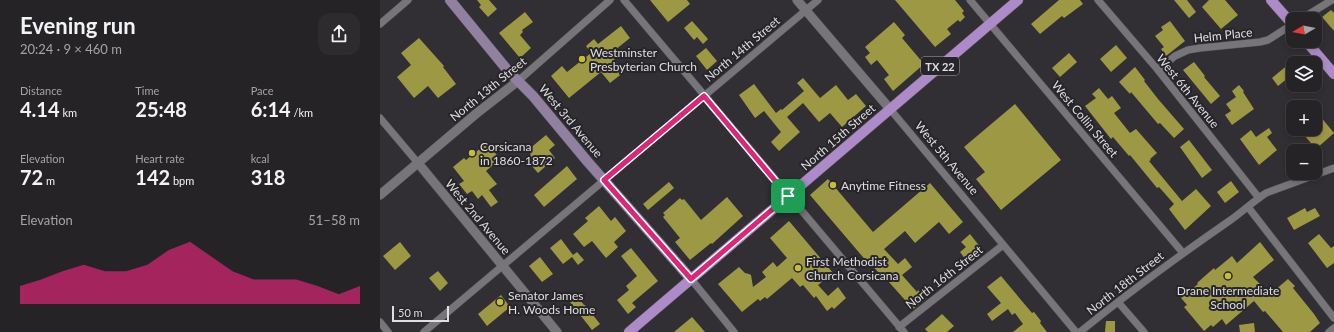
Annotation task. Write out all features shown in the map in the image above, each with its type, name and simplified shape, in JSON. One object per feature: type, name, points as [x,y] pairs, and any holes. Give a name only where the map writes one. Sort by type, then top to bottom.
[{"type":"main road","name":"West 3rd Avenue","points":[[450,0],[518,81],[533,96],[691,279]]},
{"type":"main road","name":"TX 22","points":[[990,24],[1018,0]]},
{"type":"main road","points":[[1271,0],[1286,17]]},
{"type":"main road","name":"North 15th Street","points":[[629,332],[990,24]]},
{"type":"main road","points":[[1312,48],[1334,74]]},
{"type":"street","points":[[380,24],[408,0]]},
{"type":"street","name":"North 13th Street","points":[[380,195],[477,113],[518,81],[610,0]]},
{"type":"street","points":[[624,0],[788,196],[902,329]]},
{"type":"street","name":"West 5th Avenue","points":[[798,0],[1076,332]]},
{"type":"street","name":"North 14th Street","points":[[424,332],[818,0]]},
{"type":"street","name":"West Collin Street","points":[[970,0],[1183,253]]},
{"type":"street","name":"West 6th Avenue","points":[[1098,0],[1158,70],[1259,198]]},
{"type":"street","points":[[1313,12],[1332,0]]},
{"type":"street","name":"Helm Place","points":[[1158,70],[1175,56],[1188,50],[1260,42],[1286,29]]},
{"type":"street","name":"West 2nd Avenue","points":[[380,118],[557,332]]},
{"type":"street","name":"North 18th Street","points":[[1080,332],[1183,253],[1248,208],[1266,193],[1334,168]]},
{"type":"street","points":[[1248,208],[1334,318]]},
{"type":"street","name":"North 16th Street","points":[[902,329],[1003,245]]},
{"type":"street","name":"West 3rd Avenue","points":[[691,279],[734,332]]},
{"type":"street","points":[[1118,302],[1144,332]]},
{"type":"street","points":[[380,322],[388,332]]},
{"type":"street","points":[[1329,332],[1334,328]]},
{"type":"building","points":[[477,0],[489,0],[497,9],[488,17],[479,7],[481,5]]},
{"type":"building","points":[[650,0],[687,0],[690,4],[668,22]]},
{"type":"building","points":[[895,0],[955,0],[964,11],[962,13],[965,17],[960,22],[958,20],[947,29],[951,34],[935,47]]},
{"type":"building","points":[[1059,0],[1080,0],[1083,4],[1064,18],[1062,16],[1040,34],[1031,24]]},
{"type":"building","points":[[1174,0],[1187,0],[1196,12],[1189,18]]},
{"type":"building","points":[[1209,0],[1225,0],[1238,15],[1221,29],[1202,7]]},
{"type":"building","points":[[1331,10],[1334,13],[1334,31],[1322,17]]},
{"type":"building","points":[[525,12],[533,22],[522,30],[523,32],[520,35],[531,48],[520,58],[499,33]]},
{"type":"building","points":[[692,21],[708,39],[703,44],[697,37],[694,40],[684,28]]},
{"type":"building","points":[[1170,21],[1185,41],[1166,56],[1161,49],[1164,47],[1155,36],[1163,30],[1161,27]]},
{"type":"building","points":[[894,22],[905,35],[902,38],[924,64],[893,91],[884,79],[889,75],[877,60],[871,65],[865,57],[870,53],[865,47]]},
{"type":"building","points":[[621,26],[630,38],[610,54],[624,72],[610,83],[601,72],[569,98],[551,76],[562,66],[567,72],[591,53],[586,46],[594,39],[598,44]]},
{"type":"building","points":[[419,38],[444,66],[443,67],[456,84],[438,98],[428,86],[414,98],[397,77],[411,65],[401,53]]},
{"type":"building","points":[[1116,45],[1127,58],[1111,72],[1100,59]]},
{"type":"building","points":[[706,48],[717,61],[707,70],[696,56]]},
{"type":"building","points":[[1069,53],[1077,62],[1060,77],[1052,68]]},
{"type":"building","points":[[1194,62],[1220,96],[1211,104],[1183,70]]},
{"type":"building","points":[[1286,66],[1286,80],[1278,86],[1272,78]]},
{"type":"building","points":[[1135,67],[1158,99],[1184,129],[1174,138],[1160,123],[1158,124],[1131,92],[1130,94],[1119,82]]},
{"type":"building","points":[[803,78],[820,98],[836,85],[848,100],[856,94],[866,106],[842,127],[830,113],[819,122],[803,103],[787,117],[800,132],[779,151],[771,142],[781,132],[764,111],[755,118],[739,95],[754,84],[776,113],[781,109],[782,110],[804,91],[797,83]]},
{"type":"building","points":[[1239,85],[1254,109],[1232,125],[1225,115],[1231,111],[1226,104],[1236,97],[1232,91]]},
{"type":"building","points":[[1099,88],[1108,99],[1112,96],[1121,108],[1114,113],[1130,133],[1136,129],[1157,153],[1149,161],[1182,201],[1196,189],[1211,206],[1185,230],[1169,209],[1174,204],[1159,187],[1157,188],[1113,137],[1111,139],[1085,106],[1096,98],[1092,94]]},
{"type":"building","points":[[1015,104],[1061,160],[1001,210],[976,179],[985,172],[964,147]]},
{"type":"building","points":[[1322,118],[1334,133],[1322,144],[1312,144],[1305,136],[1322,136]]},
{"type":"building","points":[[1269,128],[1272,133],[1267,137],[1277,150],[1259,165],[1240,139],[1251,130],[1256,137]]},
{"type":"building","points":[[546,135],[555,145],[549,150],[555,158],[538,173],[531,165],[529,167],[524,160],[531,154],[528,150]]},
{"type":"building","points":[[1189,140],[1212,170],[1202,178],[1180,147]]},
{"type":"building","points":[[487,143],[500,159],[486,171],[497,184],[489,190],[498,202],[491,207],[482,195],[478,199],[472,191],[467,194],[459,184],[464,181],[453,167],[464,158],[466,160]]},
{"type":"building","points":[[567,166],[577,179],[544,207],[534,195]]},
{"type":"building","points":[[828,179],[873,232],[930,183],[963,222],[949,234],[939,222],[915,243],[905,231],[884,249],[898,264],[905,258],[912,267],[902,275],[917,292],[918,290],[926,299],[913,309],[880,272],[879,273],[869,262],[868,263],[810,195]]},
{"type":"building","points":[[1231,181],[1239,192],[1225,203],[1217,192]]},
{"type":"building","points":[[669,182],[674,188],[648,210],[643,204]]},
{"type":"building","points":[[727,197],[743,216],[712,244],[711,243],[690,260],[675,242],[680,238],[663,217],[665,215],[663,213],[680,198],[682,200],[684,199],[701,220]]},
{"type":"building","points":[[599,206],[611,221],[615,217],[626,231],[614,242],[618,247],[606,258],[592,241],[584,247],[573,234],[588,221],[585,218]]},
{"type":"building","points":[[1305,208],[1307,212],[1315,208],[1320,216],[1294,230],[1287,218]]},
{"type":"building","name":"First Methodist Church Corsicana","points":[[789,221],[833,273],[818,285],[828,296],[838,287],[846,298],[834,309],[832,307],[827,311],[816,296],[814,298],[803,285],[800,287],[792,278],[767,299],[765,297],[760,301],[758,299],[742,312],[718,284],[739,267],[745,273],[751,275],[753,287],[766,277],[762,272],[773,262],[777,267],[787,258],[770,238]]},
{"type":"building","points":[[970,234],[981,248],[966,260],[960,252],[966,247],[961,242]]},
{"type":"building","points":[[1319,234],[1331,248],[1334,246],[1334,263],[1327,268],[1308,243]]},
{"type":"building","points":[[561,239],[573,255],[577,252],[584,260],[578,265],[572,257],[563,264],[550,248]]},
{"type":"building","points":[[400,242],[411,256],[395,270],[383,256]]},
{"type":"building","points":[[1260,242],[1274,260],[1253,277],[1260,284],[1258,285],[1266,295],[1274,288],[1275,290],[1288,279],[1295,286],[1293,288],[1320,323],[1310,332],[1283,332],[1265,311],[1263,312],[1254,301],[1226,325],[1222,319],[1213,327],[1211,325],[1204,331],[1184,307],[1187,305],[1181,298],[1214,268],[1215,270],[1232,256],[1237,263]]},
{"type":"building","points":[[631,248],[658,281],[632,303],[636,307],[628,314],[617,300],[629,290],[626,286],[637,276],[621,256]]},
{"type":"building","points":[[540,257],[553,274],[542,282],[529,266]]},
{"type":"building","points":[[438,271],[448,283],[440,291],[429,278]]},
{"type":"building","points":[[1001,276],[1032,313],[1034,312],[1047,332],[1013,332],[1023,324],[1015,313],[1012,315],[1008,309],[992,321],[987,314],[1001,303],[987,287]]},
{"type":"building","points":[[501,295],[510,307],[487,326],[478,314]]},
{"type":"building","points":[[577,296],[600,324],[592,330],[570,302]]},
{"type":"building","points":[[942,314],[954,326],[947,332],[928,332],[925,329]]},
{"type":"building","points":[[692,317],[705,332],[674,332]]},
{"type":"building","points":[[1106,321],[1115,321],[1115,332],[1105,332]]},
{"type":"building","points":[[1254,323],[1255,332],[1240,332],[1239,325]]},
{"type":"place","name":"Westminster Presbyterian Church","points":[[582,59]]},
{"type":"place","name":"Corsicana in 1860-1872","points":[[472,153]]},
{"type":"place","name":"Anytime Fitness","points":[[833,185]]},
{"type":"place","name":"First Methodist Church Corsicana","points":[[798,268]]},
{"type":"place","name":"Drane Intermediate School","points":[[1228,276]]},
{"type":"place","name":"Senator James H. Woods Home","points":[[500,302]]},
{"type":"route","points":[[704,96],[788,196],[691,279],[604,180],[704,96]]}]
